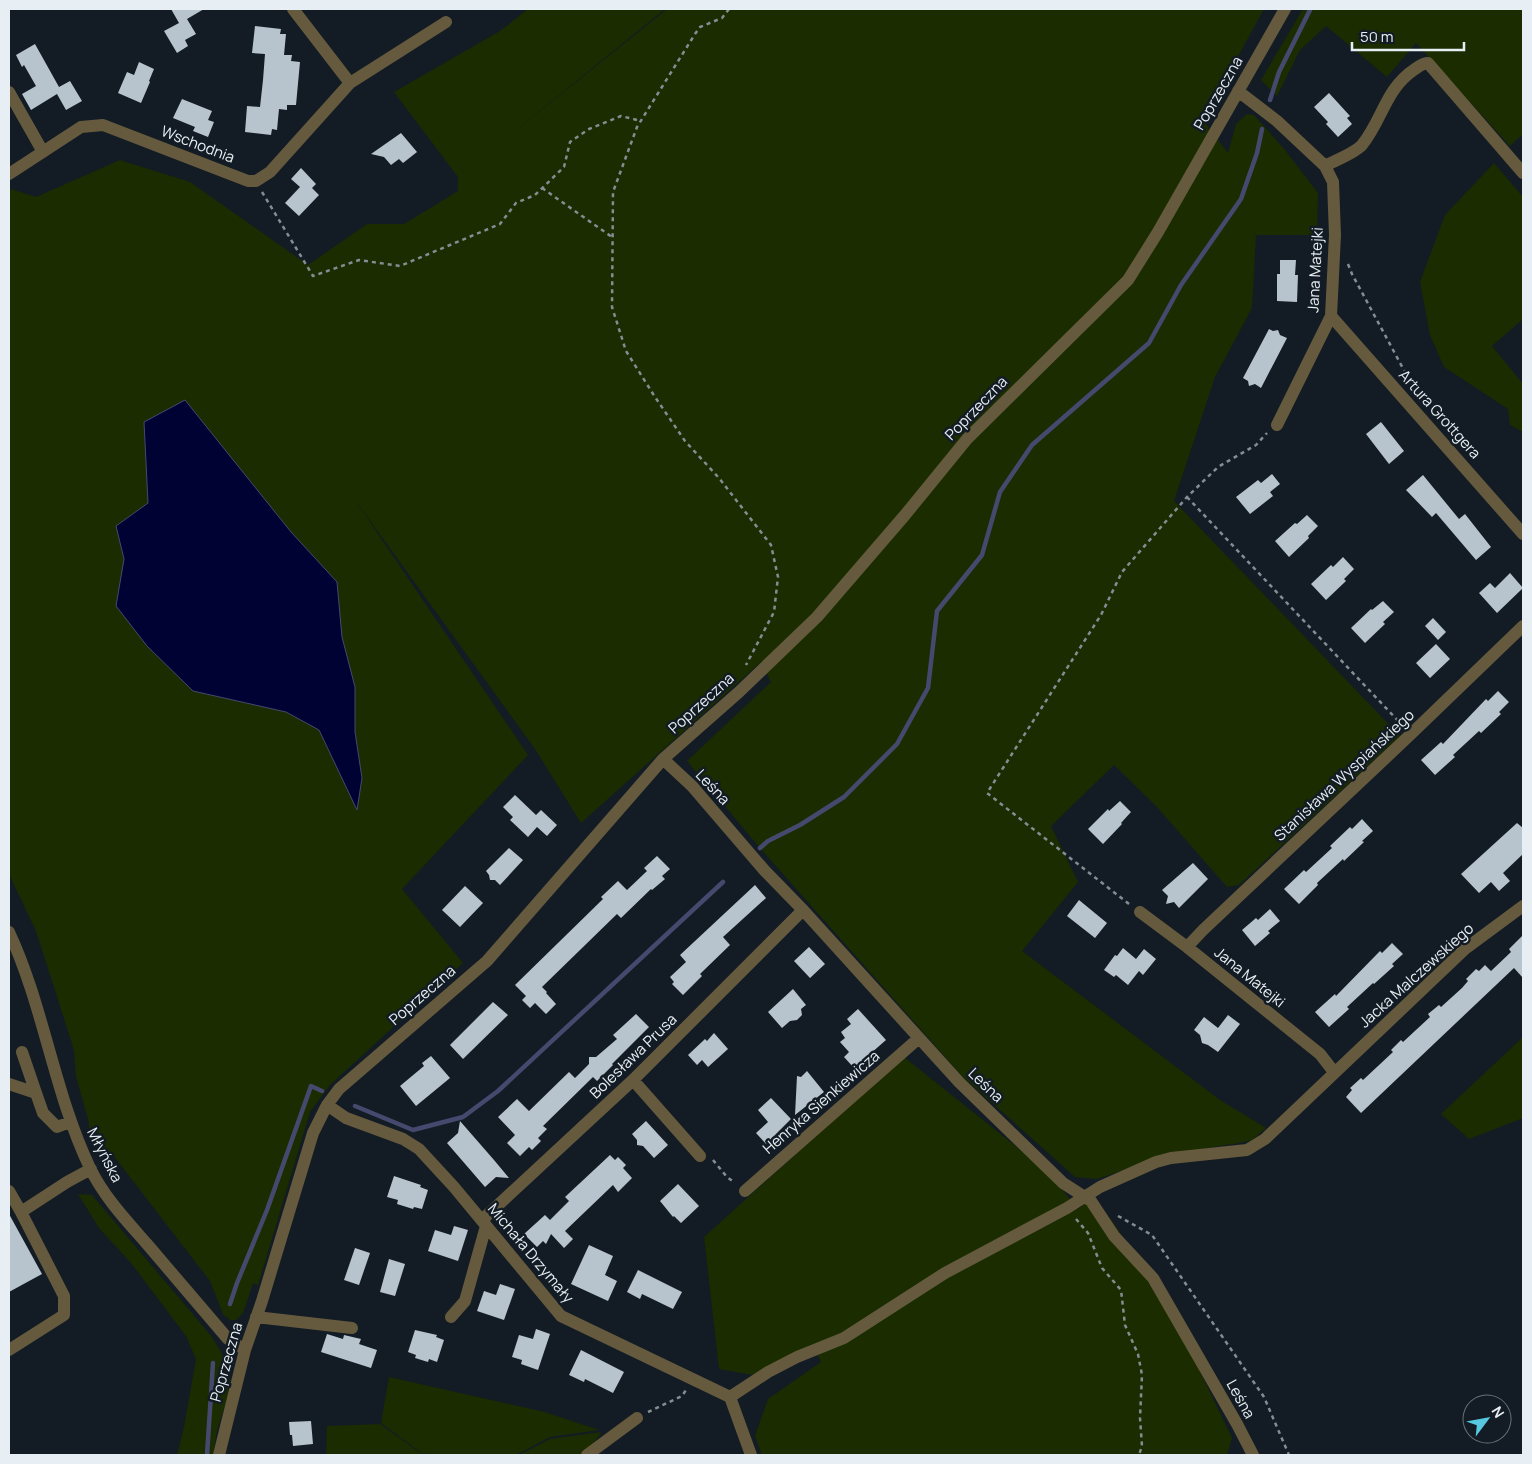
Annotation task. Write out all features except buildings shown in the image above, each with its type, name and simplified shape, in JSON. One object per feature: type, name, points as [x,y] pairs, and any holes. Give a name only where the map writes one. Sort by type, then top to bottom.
[{"type":"street","points":[[293,9],[350,83]]},
{"type":"street","name":"Poprzeczna","points":[[219,1455],[245,1350],[312,1133],[338,1089],[486,961],[663,759],[739,692],[817,617],[905,515],[967,439],[1128,280],[1158,232],[1282,10]]},
{"type":"street","points":[[256,181],[270,172],[350,83],[446,22]]},
{"type":"street","points":[[1325,166],[1360,147],[1370,133],[1395,87],[1403,77],[1423,63],[1428,63],[1523,173]]},
{"type":"street","name":"Jana Matejki","points":[[1238,91],[1277,121],[1325,166],[1333,182],[1334,235],[1331,316],[1276,424]]},
{"type":"street","points":[[9,92],[43,152]]},
{"type":"street","name":"Wschodnia","points":[[9,174],[81,127],[103,125],[248,181],[256,181]]},
{"type":"street","name":"Artura Grottgera","points":[[1331,316],[1523,534]]},
{"type":"street","name":"Stanisława Wyspiańskiego","points":[[1187,947],[1523,626]]},
{"type":"street","name":"Leśna","points":[[663,759],[692,786],[765,871],[803,910],[959,1082],[1063,1183],[1091,1201],[1114,1236],[1153,1278],[1253,1455]]},
{"type":"street","name":"Jacka Malczewskiego","points":[[730,1398],[768,1372],[797,1357],[844,1338],[945,1273],[1066,1208],[1100,1187],[1156,1162],[1171,1158],[1247,1150],[1265,1139],[1465,949],[1523,906]]},
{"type":"street","name":"Bolesława Prusa","points":[[484,1223],[633,1080],[803,910]]},
{"type":"street","name":"Jana Matejki","points":[[1140,912],[1187,947],[1320,1054],[1334,1072]]},
{"type":"street","name":"Młyńska","points":[[9,932],[36,1006],[70,1122],[91,1170],[110,1201],[228,1339],[245,1350]]},
{"type":"street","name":"Henryka Sienkiewicza","points":[[744,1191],[919,1038]]},
{"type":"street","points":[[22,1052],[43,1114],[57,1127],[70,1122]]},
{"type":"street","points":[[633,1080],[700,1156]]},
{"type":"street","points":[[9,1084],[36,1093]]},
{"type":"street","name":"Michała Drzymały","points":[[327,1105],[346,1118],[403,1139],[419,1149],[454,1187],[561,1316],[730,1398]]},
{"type":"street","points":[[21,1212],[67,1182],[91,1170]]},
{"type":"street","points":[[9,1191],[64,1296],[64,1315],[9,1350]]},
{"type":"street","points":[[451,1317],[465,1301],[484,1223]]},
{"type":"street","points":[[256,1317],[352,1328]]},
{"type":"street","points":[[730,1398],[751,1455]]},
{"type":"street","points":[[587,1455],[637,1418]]},
{"type":"path","points":[[729,9],[722,18],[700,27],[637,128],[613,192],[612,307],[626,352],[685,441],[719,478],[771,545],[778,577],[774,612],[746,665]]},
{"type":"path","points":[[256,181],[313,276],[359,260],[400,266],[500,224],[516,203],[535,195],[564,166],[570,142],[589,129],[621,116],[641,121]]},
{"type":"path","points":[[542,188],[612,237]]},
{"type":"path","points":[[1346,257],[1352,274],[1416,391]]},
{"type":"path","points":[[1140,912],[987,793],[1101,616],[1122,572],[1187,497],[1218,467],[1256,444],[1276,424]]},
{"type":"path","points":[[1187,497],[1411,734]]},
{"type":"path","points":[[700,1156],[713,1160],[727,1177],[744,1191]]},
{"type":"path","points":[[1066,1208],[1088,1233],[1102,1268],[1121,1290],[1125,1325],[1138,1354],[1142,1375],[1140,1418],[1142,1446],[1139,1455]]},
{"type":"path","points":[[1114,1214],[1152,1235],[1264,1398],[1289,1455]]},
{"type":"path","points":[[637,1418],[682,1396],[694,1379]]},
{"type":"green space","points":[[528,9],[665,9],[499,144],[667,9],[1264,9],[1203,120],[1228,153],[1236,124],[1247,114],[1254,115],[1285,150],[1318,193],[1317,235],[1256,235],[1252,308],[1215,377],[1174,501],[1400,736],[1239,885],[1227,887],[1157,807],[1114,765],[1051,826],[1078,882],[1022,951],[1220,1100],[1266,1128],[1252,1140],[1175,1153],[1097,1179],[1075,1177],[962,1076],[760,848],[687,761],[771,682],[761,662],[581,823],[535,749],[355,500],[528,755],[402,889],[463,963],[330,1085],[310,1112],[258,1285],[253,1283],[243,1313],[236,1320],[230,1320],[223,1314],[210,1281],[113,1155],[98,1151],[89,1137],[89,1123],[76,1076],[74,1050],[36,931],[9,874],[9,190],[36,197],[120,160],[190,182],[308,265],[367,224],[404,224],[458,191],[458,177],[394,92],[500,31]]},
{"type":"green space","points":[[1303,9],[1523,9],[1523,134],[1510,146],[1416,43],[1387,77],[1326,26],[1300,50],[1277,96],[1261,80]]},
{"type":"green space","points":[[1494,163],[1523,197],[1523,319],[1492,346],[1523,384],[1523,432],[1510,425],[1508,409],[1444,367],[1430,335],[1420,282],[1445,215]]},
{"type":"green space","points":[[1523,1037],[1523,1118],[1469,1139],[1441,1114]]},
{"type":"green space","points":[[904,1057],[1048,1172],[1078,1209],[1089,1200],[1111,1219],[1170,1309],[1232,1438],[1227,1455],[762,1455],[755,1436],[768,1399],[821,1362],[814,1347],[753,1375],[719,1369],[704,1237]]},
{"type":"green space","points":[[78,1194],[92,1195],[212,1337],[231,1369],[228,1396],[217,1430],[213,1455],[177,1455],[196,1359],[186,1336],[131,1263],[99,1228]]},
{"type":"green space","points":[[389,1377],[545,1412],[599,1430],[550,1437],[516,1455],[438,1455],[422,1453],[381,1423]]},
{"type":"green space","points":[[380,1424],[421,1453],[432,1455],[326,1455],[327,1426]]},
{"type":"green space","points":[[601,1432],[583,1455],[519,1455],[550,1439]]},
{"type":"shaded area","points":[[185,400],[291,532],[337,582],[342,637],[355,687],[355,732],[362,778],[357,810],[319,730],[286,712],[193,691],[147,646],[116,606],[124,559],[116,526],[148,503],[144,422]]},
{"type":"waterway","points":[[1270,100],[1279,72],[1310,10]]},
{"type":"waterway","points":[[760,848],[768,841],[800,825],[844,797],[897,744],[928,688],[937,611],[982,555],[1000,492],[1032,445],[1149,343],[1181,285],[1241,199],[1257,153],[1262,129]]},
{"type":"waterway","points":[[355,1106],[413,1130],[463,1117],[498,1091],[723,882]]},
{"type":"waterway","points":[[230,1304],[267,1210],[311,1086],[322,1091]]},
{"type":"waterway","points":[[207,1455],[213,1363]]}]
